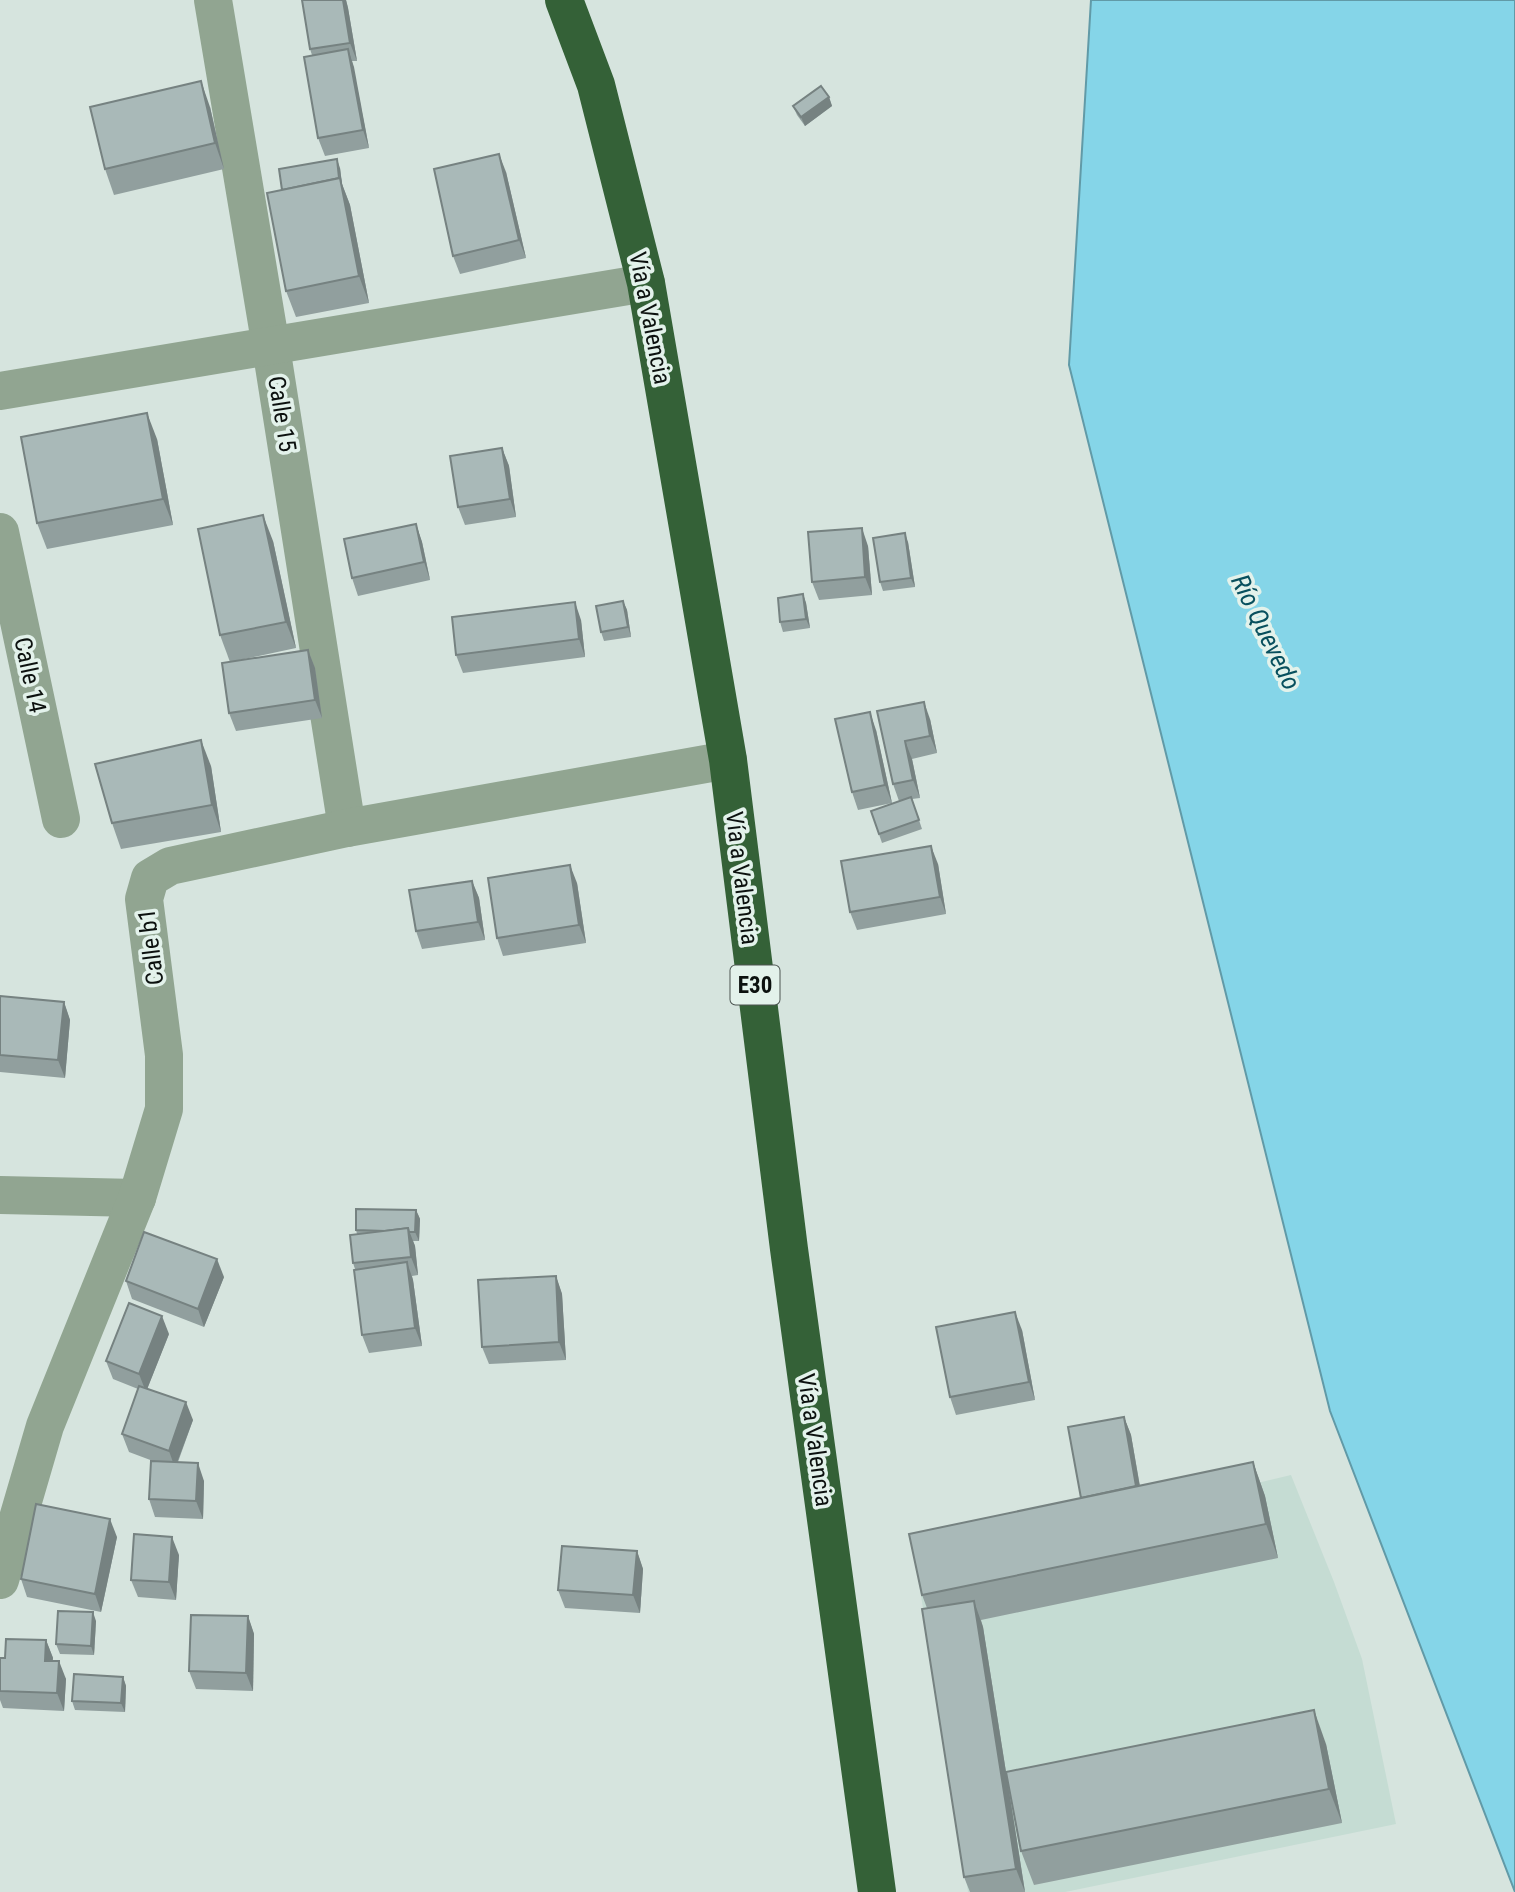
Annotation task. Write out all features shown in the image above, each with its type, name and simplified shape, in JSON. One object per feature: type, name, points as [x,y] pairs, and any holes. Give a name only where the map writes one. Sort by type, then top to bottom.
[{"type":"highway","name":"Vía a Valencia","points":[[564,0],[596,85],[646,283],[728,760],[790,1262],[877,1892]]},
{"type":"street","name":"Calle 15","points":[[213,0],[347,828]]},
{"type":"street","points":[[0,391],[646,283]]},
{"type":"street","name":"Calle 14","points":[[0,532],[61,819]]},
{"type":"street","name":"Calle b1","points":[[0,1580],[45,1426],[137,1198],[164,1109],[164,1055],[144,899],[150,878],[170,866],[347,828],[728,760]]},
{"type":"street","points":[[0,1195],[137,1198]]},
{"type":"shaded area","points":[[1291,1475],[1362,1659],[1396,1824],[1065,1892],[968,1892],[916,1564]]},
{"type":"water","name":"Río Quevedo","points":[[1091,0],[1515,0],[1515,1892],[1330,1411],[1069,365]]},
{"type":"building","points":[[302,0],[343,0],[350,43],[310,49]]},
{"type":"building","points":[[348,49],[363,130],[318,138],[304,57]]},
{"type":"building","points":[[201,81],[215,143],[105,169],[90,107]]},
{"type":"building","points":[[821,86],[829,97],[801,117],[793,106]]},
{"type":"building","points":[[499,154],[519,240],[453,256],[434,169]]},
{"type":"building","points":[[337,159],[339,178],[282,190],[279,169]]},
{"type":"building","points":[[340,178],[359,276],[286,291],[267,193]]},
{"type":"building","points":[[147,413],[163,499],[37,523],[21,437]]},
{"type":"building","points":[[502,448],[510,499],[458,507],[450,456]]},
{"type":"building","points":[[263,515],[286,622],[220,635],[198,529]]},
{"type":"building","points":[[416,524],[424,562],[352,578],[344,539]]},
{"type":"building","points":[[862,528],[865,577],[812,582],[808,532]]},
{"type":"building","points":[[905,533],[911,578],[880,582],[873,538]]},
{"type":"building","points":[[803,594],[806,619],[780,622],[778,598]]},
{"type":"building","points":[[623,601],[628,627],[601,632],[596,606]]},
{"type":"building","points":[[575,602],[579,639],[456,655],[452,617]]},
{"type":"building","points":[[308,650],[315,700],[229,713],[222,663]]},
{"type":"building","points":[[924,702],[930,736],[905,741],[913,780],[893,784],[877,711]]},
{"type":"building","points":[[870,712],[885,785],[852,792],[835,719]]},
{"type":"building","points":[[201,740],[212,805],[112,823],[95,764]]},
{"type":"building","points":[[911,797],[919,820],[879,834],[871,811]]},
{"type":"building","points":[[931,846],[940,897],[850,912],[841,861]]},
{"type":"building","points":[[570,865],[579,925],[497,938],[488,878]]},
{"type":"building","points":[[472,881],[478,922],[416,931],[409,890]]},
{"type":"building","points":[[0,996],[64,1002],[58,1060],[0,1055]]},
{"type":"building","points":[[356,1209],[416,1210],[415,1232],[409,1232],[408,1228],[385,1231],[356,1230]]},
{"type":"building","points":[[408,1228],[411,1257],[353,1263],[350,1235]]},
{"type":"building","points":[[144,1232],[217,1259],[198,1309],[126,1281]]},
{"type":"building","points":[[407,1262],[415,1328],[362,1335],[354,1270]]},
{"type":"building","points":[[556,1276],[559,1342],[482,1347],[478,1280]]},
{"type":"building","points":[[129,1303],[162,1316],[139,1374],[106,1361]]},
{"type":"building","points":[[1015,1312],[1029,1382],[950,1397],[936,1327]]},
{"type":"building","points":[[139,1386],[186,1402],[169,1451],[122,1434]]},
{"type":"building","points":[[1124,1417],[1136,1486],[1081,1498],[1068,1427]]},
{"type":"building","points":[[151,1461],[198,1463],[196,1501],[149,1499]]},
{"type":"building","points":[[1253,1462],[1266,1524],[922,1595],[909,1534]]},
{"type":"building","points":[[36,1504],[110,1519],[95,1594],[21,1579]]},
{"type":"building","points":[[134,1534],[172,1537],[169,1582],[131,1580]]},
{"type":"building","points":[[562,1546],[637,1551],[633,1595],[558,1590]]},
{"type":"building","points":[[974,1601],[1016,1869],[964,1877],[922,1609]]},
{"type":"building","points":[[58,1611],[93,1612],[91,1646],[56,1644]]},
{"type":"building","points":[[191,1615],[248,1616],[246,1673],[189,1671]]},
{"type":"building","points":[[6,1639],[46,1640],[45,1661],[59,1661],[57,1693],[0,1691],[0,1658],[5,1658]]},
{"type":"building","points":[[74,1674],[123,1677],[121,1703],[72,1701]]},
{"type":"building","points":[[1314,1710],[1329,1789],[1021,1851],[1006,1772]]}]
